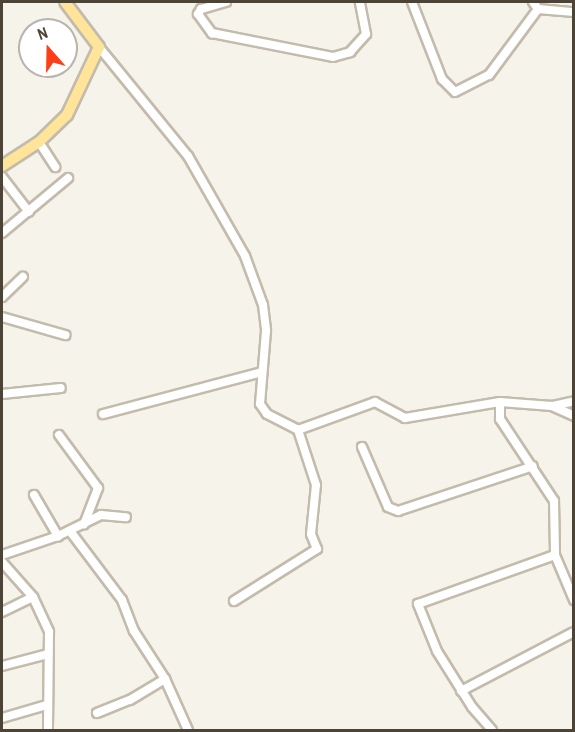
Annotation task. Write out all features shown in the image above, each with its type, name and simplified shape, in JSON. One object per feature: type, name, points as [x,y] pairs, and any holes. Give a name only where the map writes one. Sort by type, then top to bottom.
[{"type":"main road","points":[[2,166],[39,142],[72,106],[99,47],[65,2]]},
{"type":"street","points":[[225,2],[201,9],[198,14],[212,33],[333,57],[351,52],[366,34],[360,2]]},
{"type":"street","points":[[412,2],[442,79],[455,92],[489,75],[536,5],[573,12]]},
{"type":"street","points":[[99,47],[188,156],[245,256],[263,305],[266,331],[260,404],[267,414],[298,430],[316,485],[311,534],[317,549],[234,601]]},
{"type":"street","points":[[39,142],[55,167]]},
{"type":"street","points":[[2,177],[29,212]]},
{"type":"street","points":[[2,233],[68,178]]},
{"type":"street","points":[[2,297],[23,277]]},
{"type":"street","points":[[2,317],[65,335]]},
{"type":"street","points":[[103,414],[262,372]]},
{"type":"street","points":[[2,394],[61,388]]},
{"type":"street","points":[[298,430],[366,403],[381,404],[390,412],[405,417],[500,402],[552,406],[573,401]]},
{"type":"street","points":[[500,402],[500,419],[554,501],[555,555],[573,600]]},
{"type":"street","points":[[552,406],[573,416]]},
{"type":"street","points":[[59,435],[98,488],[84,524]]},
{"type":"street","points":[[362,447],[388,507],[398,511],[533,466]]},
{"type":"street","points":[[34,495],[58,536]]},
{"type":"street","points":[[2,555],[58,536],[101,515],[126,517]]},
{"type":"street","points":[[69,531],[122,600],[134,631],[165,679],[188,730]]},
{"type":"street","points":[[492,730],[461,691],[437,651],[418,604],[555,555]]},
{"type":"street","points":[[2,562],[33,597],[49,632],[48,730]]},
{"type":"street","points":[[2,612],[33,597]]},
{"type":"street","points":[[461,691],[573,632]]},
{"type":"street","points":[[2,666],[48,654]]},
{"type":"street","points":[[98,713],[130,700],[165,679]]},
{"type":"street","points":[[2,718],[47,705]]}]
